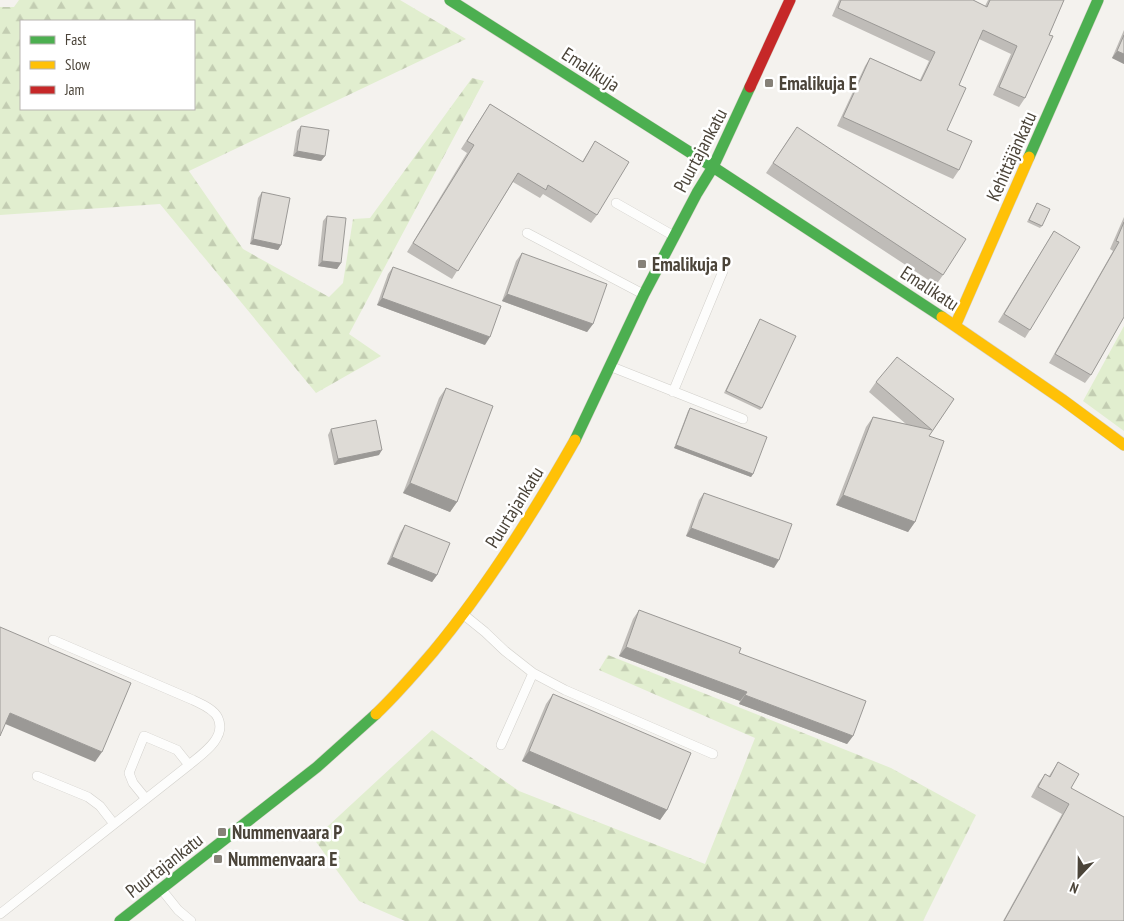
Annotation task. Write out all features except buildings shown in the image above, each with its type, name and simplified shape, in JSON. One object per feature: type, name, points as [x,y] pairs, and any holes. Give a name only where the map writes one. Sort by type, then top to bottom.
[{"type":"street","name":"Emalikuja","points":[[450,0],[713,167]]},
{"type":"street","name":"Puurtajankatu","points":[[120,921],[317,767],[380,710],[464,615],[519,536],[578,434],[644,294],[713,167],[790,0]]},
{"type":"street","name":"Kehittäjänkatu","points":[[955,326],[1098,0]]},
{"type":"street","name":"Emalikatu","points":[[713,167],[955,326],[1063,400],[1124,445]]},
{"type":"lane","points":[[616,203],[674,236]]},
{"type":"lane","points":[[527,233],[644,294]]},
{"type":"lane","points":[[674,392],[723,271]]},
{"type":"lane","points":[[609,366],[743,419]]},
{"type":"lane","points":[[464,615],[505,651],[533,672],[565,690],[713,754]]},
{"type":"lane","points":[[0,914],[212,746],[220,730],[218,718],[210,709],[52,640]]},
{"type":"lane","points":[[501,745],[533,672]]},
{"type":"lane","points":[[146,799],[133,783],[130,773],[144,736],[177,750],[189,765]]},
{"type":"lane","points":[[38,776],[88,797],[100,806],[114,824]]},
{"type":"lane","points":[[162,889],[178,910],[191,921]]},
{"type":"green space","points":[[19,0],[400,0],[466,39],[189,171],[243,249],[329,297],[343,283],[353,219],[370,218],[472,78],[484,81],[349,334],[381,356],[316,393],[160,204],[0,215],[0,7],[14,7]]},
{"type":"green space","points":[[1124,326],[1124,431],[1083,401]]},
{"type":"green space","points":[[608,655],[891,768],[976,815],[923,921],[405,921],[359,901],[314,839],[432,730],[519,791],[705,864],[755,738],[599,670]]},
{"type":"traffic: fast","points":[[450,0],[713,167],[942,317]]},
{"type":"traffic: fast","points":[[1029,157],[1098,0]]},
{"type":"traffic: fast","points":[[575,440],[644,294],[697,193],[713,167],[750,87]]},
{"type":"traffic: fast","points":[[120,921],[317,767],[376,714]]},
{"type":"traffic: slow","points":[[955,326],[1029,157]]},
{"type":"traffic: slow","points":[[942,317],[1063,400],[1124,445]]},
{"type":"traffic: slow","points":[[376,714],[433,652],[491,575],[543,495],[575,440]]},
{"type":"traffic: jam","points":[[750,87],[790,0]]},
{"type":"place","name":"Emalikuja E","points":[[769,83]]},
{"type":"place","name":"Emalikuja P","points":[[642,264]]},
{"type":"place","name":"Nummenvaara P","points":[[222,832]]},
{"type":"place","name":"Nummenvaara E","points":[[218,859]]}]
